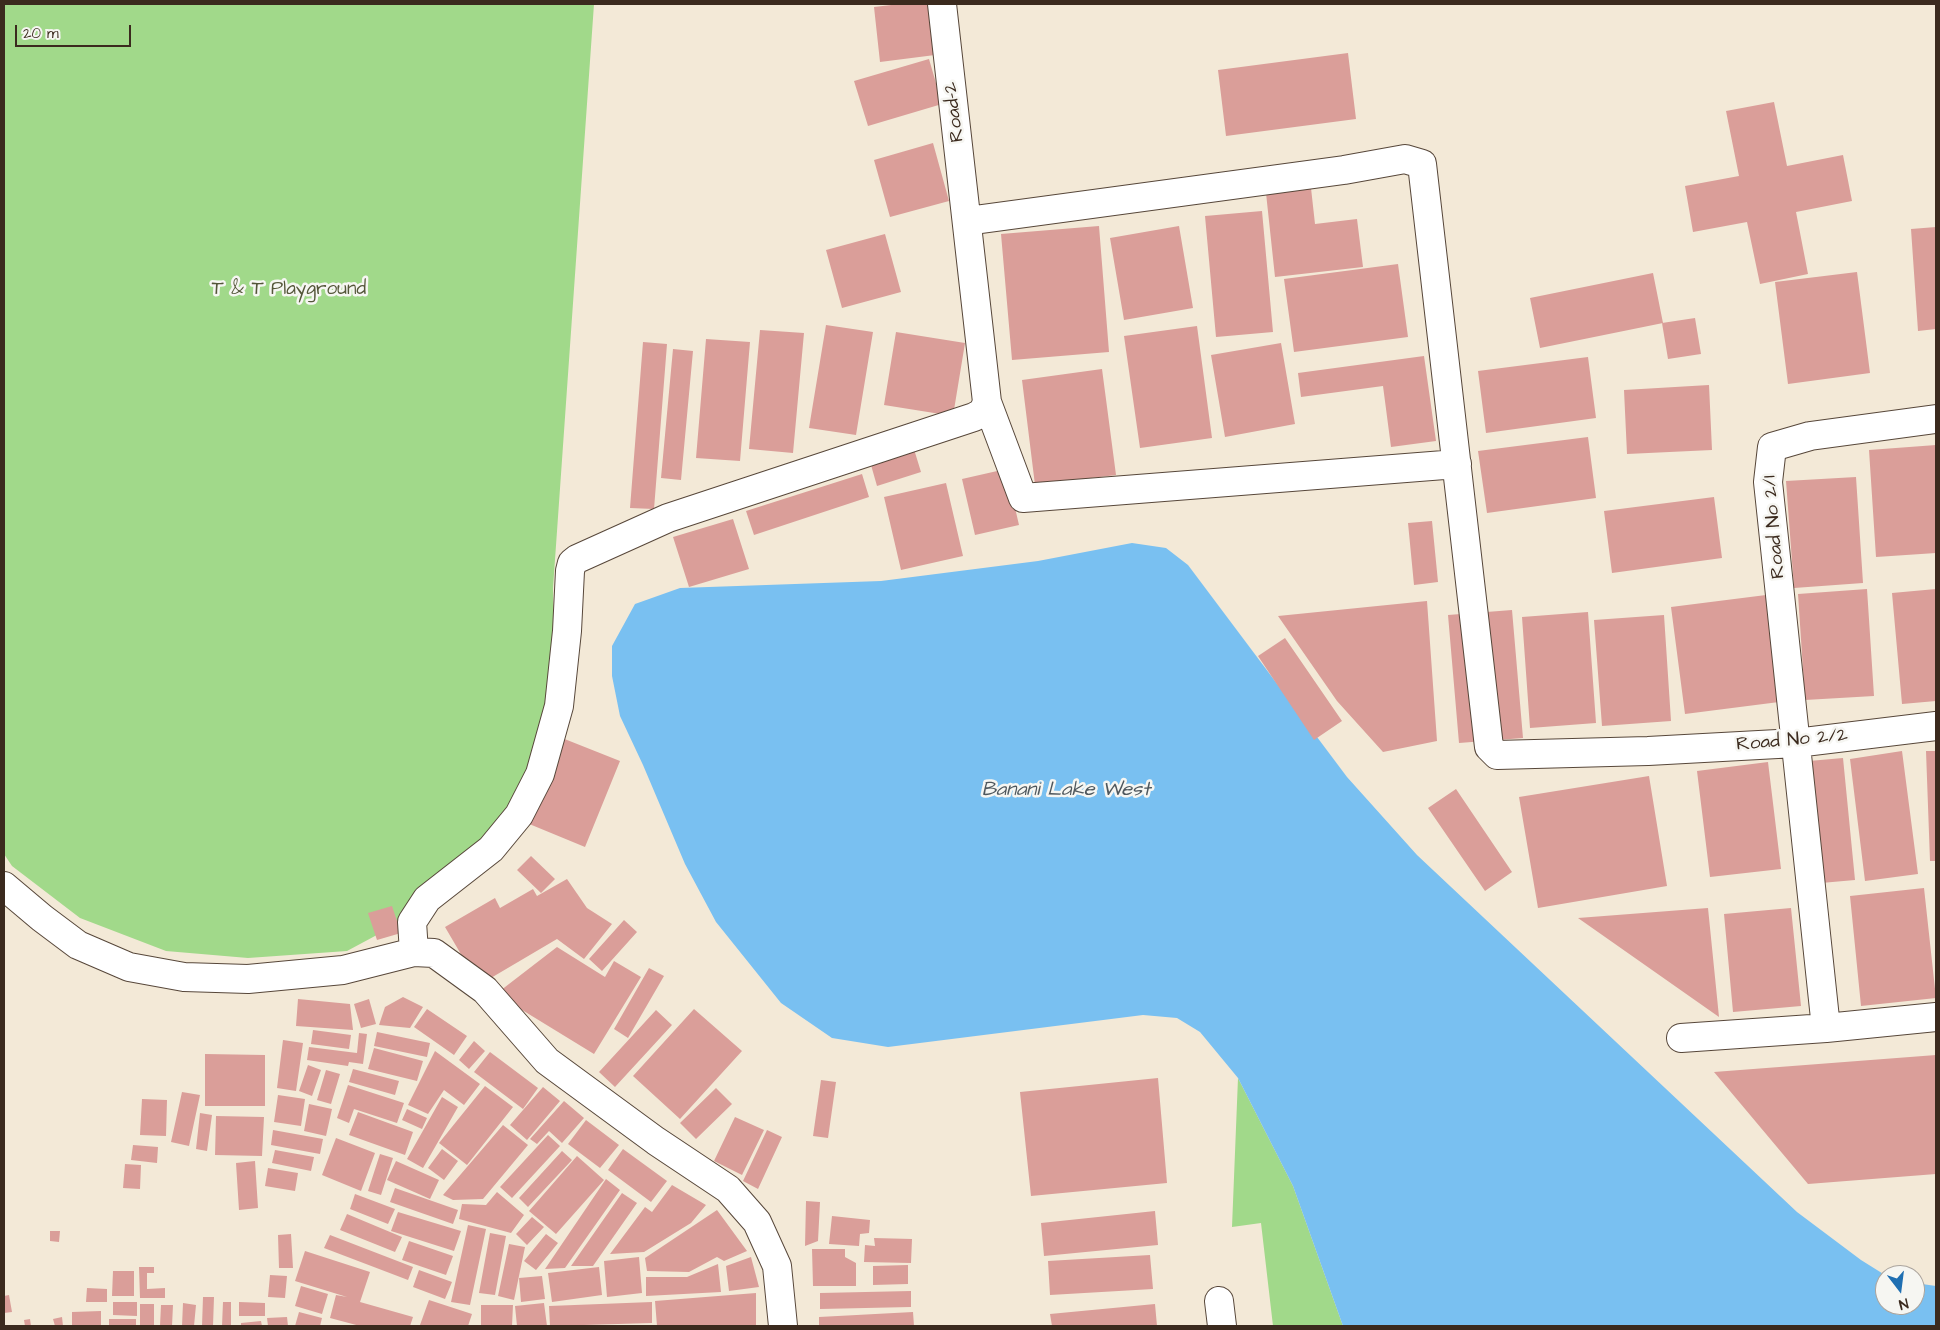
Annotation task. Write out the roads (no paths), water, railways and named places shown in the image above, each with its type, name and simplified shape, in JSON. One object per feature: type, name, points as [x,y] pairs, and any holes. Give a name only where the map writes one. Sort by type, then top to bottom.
[{"type":"street","name":"Road-2","points":[[942,4],[987,402],[1023,498],[1457,464]]},
{"type":"street","points":[[967,220],[1334,172],[1405,159],[1422,164],[1457,464]]},
{"type":"street","points":[[414,952],[412,922],[428,900],[491,849],[519,815],[540,774],[559,706],[572,563],[668,518],[974,417],[983,412],[987,402]]},
{"type":"street","name":"Road No 2/1","points":[[1796,743],[1768,482],[1772,447],[1810,436],[1936,419]]},
{"type":"street","name":"Road No 2/2","points":[[1457,464],[1489,747],[1496,756],[1648,751],[1796,743],[1936,726]]},
{"type":"street","points":[[1796,743],[1826,1028]]},
{"type":"street","points":[[4,886],[78,945],[129,967],[184,977],[248,979],[343,970],[414,952],[434,953],[485,990],[547,1061],[656,1141],[728,1189],[758,1222],[777,1266],[783,1326]]},
{"type":"street","points":[[1681,1038],[1826,1028],[1936,1017]]},
{"type":"water","name":"Banani Lake West","points":[[1132,543],[1166,548],[1188,565],[1347,777],[1417,855],[1797,1212],[1875,1269],[1875,1315],[1925,1315],[1925,1284],[1936,1286],[1936,1326],[1343,1326],[1293,1186],[1238,1078],[1200,1032],[1177,1018],[1143,1015],[888,1047],[832,1038],[781,1003],[716,922],[685,864],[620,716],[612,676],[612,646],[635,604],[680,588],[881,581],[1038,561]]},
{"type":"park label","name":"T & T Playground","points":[[289,290]]}]
